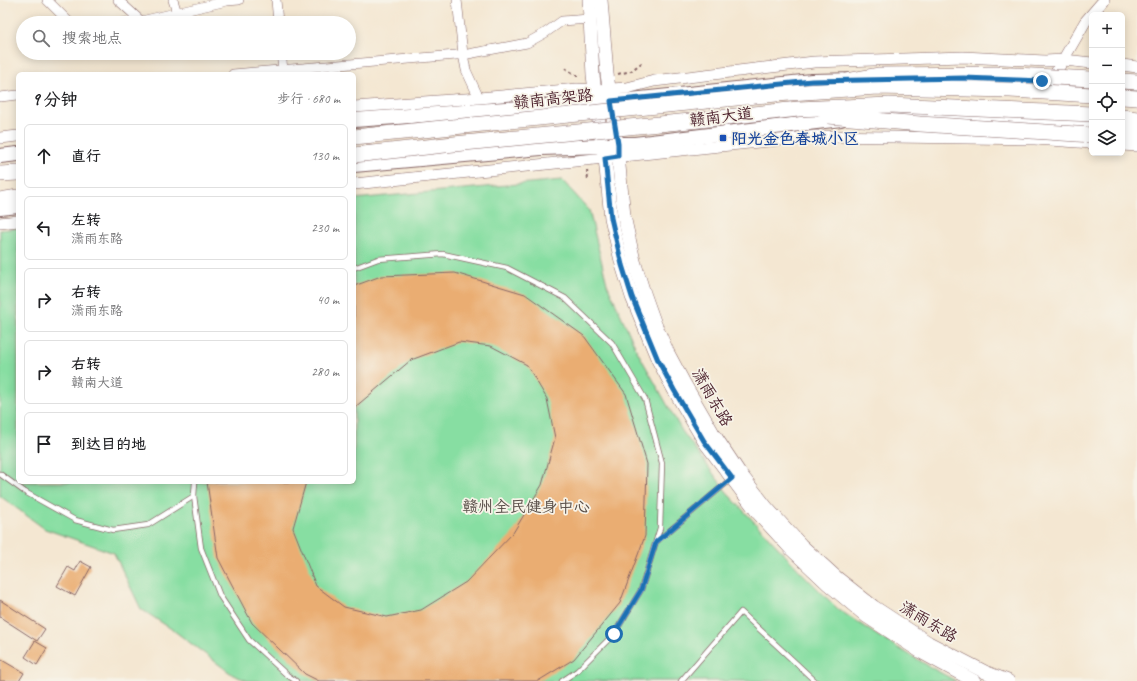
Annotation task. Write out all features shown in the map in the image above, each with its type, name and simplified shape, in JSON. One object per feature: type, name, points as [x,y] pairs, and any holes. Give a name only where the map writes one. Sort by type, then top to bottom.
[{"type":"highway","points":[[776,94],[878,75],[996,74],[1089,80]]},
{"type":"highway","points":[[1125,81],[1137,82]]},
{"type":"highway","name":"赣南高架路","points":[[356,137],[776,94],[877,87],[1010,90],[1089,95]]},
{"type":"highway","points":[[1125,97],[1137,98]]},
{"type":"highway","points":[[356,155],[798,109],[889,105],[1089,114]]},
{"type":"highway","points":[[779,111],[920,124],[1089,135]]},
{"type":"highway","points":[[1125,117],[1137,119]]},
{"type":"highway","points":[[1125,137],[1137,138]]},
{"type":"highway","points":[[0,166],[16,165]]},
{"type":"highway","points":[[0,174],[16,173]]},
{"type":"highway","points":[[0,192],[16,190]]},
{"type":"highway","points":[[0,200],[16,197]]},
{"type":"main road","name":"潇雨东路","points":[[589,0],[593,75],[603,96]]},
{"type":"main road","name":"潇雨东路","points":[[601,0],[603,96],[611,151],[634,261],[651,311],[668,353],[713,433],[739,472],[767,508],[801,545],[836,577],[874,607],[929,643],[985,672],[1008,681]]},
{"type":"main road","name":"赣南大道","points":[[356,120],[603,96],[812,81],[964,78],[1089,84]]},
{"type":"main road","points":[[1125,87],[1137,88]]},
{"type":"main road","name":"赣南大道","points":[[356,165],[541,148],[611,151],[635,144],[820,121],[893,115],[1037,120],[1089,125]]},
{"type":"main road","points":[[1125,127],[1137,128]]},
{"type":"main road","name":"潇雨东路","points":[[611,151],[611,218],[622,265],[632,297],[658,360],[704,441],[758,513],[792,550],[828,584],[866,616],[921,652],[974,681]]},
{"type":"main road","points":[[0,156],[16,154]]},
{"type":"main road","points":[[0,208],[16,206]]},
{"type":"street","points":[[47,0],[63,16]]},
{"type":"street","points":[[118,0],[136,16]]},
{"type":"street","points":[[173,0],[178,13]]},
{"type":"street","points":[[164,16],[226,1],[238,0]]},
{"type":"street","points":[[276,0],[277,16]]},
{"type":"street","points":[[457,0],[466,70],[479,98]]},
{"type":"street","points":[[1050,82],[1085,22],[1104,0]]},
{"type":"street","points":[[253,72],[463,54],[527,43],[545,34],[562,21],[590,19]]},
{"type":"street","points":[[356,107],[577,89],[603,96],[654,81],[814,62],[963,57],[1089,62]]},
{"type":"street","points":[[282,60],[283,69]]},
{"type":"street","points":[[1125,66],[1137,67]]},
{"type":"street","points":[[0,97],[16,95]]},
{"type":"street","points":[[0,138],[16,136]]},
{"type":"street","points":[[356,184],[611,151],[635,156],[817,136],[1035,139],[1089,143]]},
{"type":"street","points":[[1125,145],[1137,146]]},
{"type":"street","points":[[0,223],[16,221]]},
{"type":"lane","points":[[356,267],[378,259],[443,254],[507,268],[565,298],[612,343],[645,400],[662,463],[660,528],[656,542],[641,590],[614,634],[577,671],[562,681]]},
{"type":"lane","points":[[0,474],[25,492],[75,520],[113,530],[148,526],[194,496]]},
{"type":"lane","points":[[656,542],[732,478]]},
{"type":"lane","points":[[195,484],[194,496],[201,548],[220,596],[249,640],[287,676],[296,681]]},
{"type":"lane","points":[[681,681],[741,612],[815,681]]},
{"type":"path","points":[[624,73],[632,71],[644,61]]},
{"type":"path","points":[[565,68],[576,76]]},
{"type":"green space","name":"赣州全民健身中心","points":[[562,180],[589,210],[607,284],[637,351],[682,431],[729,495],[800,571],[838,609],[878,636],[956,681],[248,681],[233,675],[173,630],[141,609],[114,553],[45,529],[0,496],[0,230],[16,228],[16,484],[356,484],[356,199]]},
{"type":"building","points":[[455,273],[525,294],[584,336],[626,394],[647,464],[645,536],[620,603],[574,659],[538,681],[319,681],[305,674],[252,623],[218,558],[207,484],[305,484],[293,528],[316,586],[344,607],[387,617],[421,610],[466,582],[513,533],[542,485],[555,438],[547,399],[527,365],[491,346],[459,342],[411,360],[356,406],[356,285],[381,276]]},
{"type":"building","points":[[80,561],[91,567],[75,596],[57,586],[68,567],[75,571]]},
{"type":"building","points":[[0,600],[45,629],[37,641],[0,617]]},
{"type":"building","points":[[35,641],[47,648],[37,665],[25,657]]},
{"type":"building","points":[[0,659],[24,673],[19,681],[0,681]]},
{"type":"place","name":"阳光金色春城小区","points":[[723,138]]},
{"type":"route","points":[[614,634],[641,590],[656,542],[732,478],[704,441],[674,390],[658,360],[632,297],[622,265],[611,218],[605,158],[618,156],[618,144],[611,101],[812,81],[964,78],[1042,81]]}]
